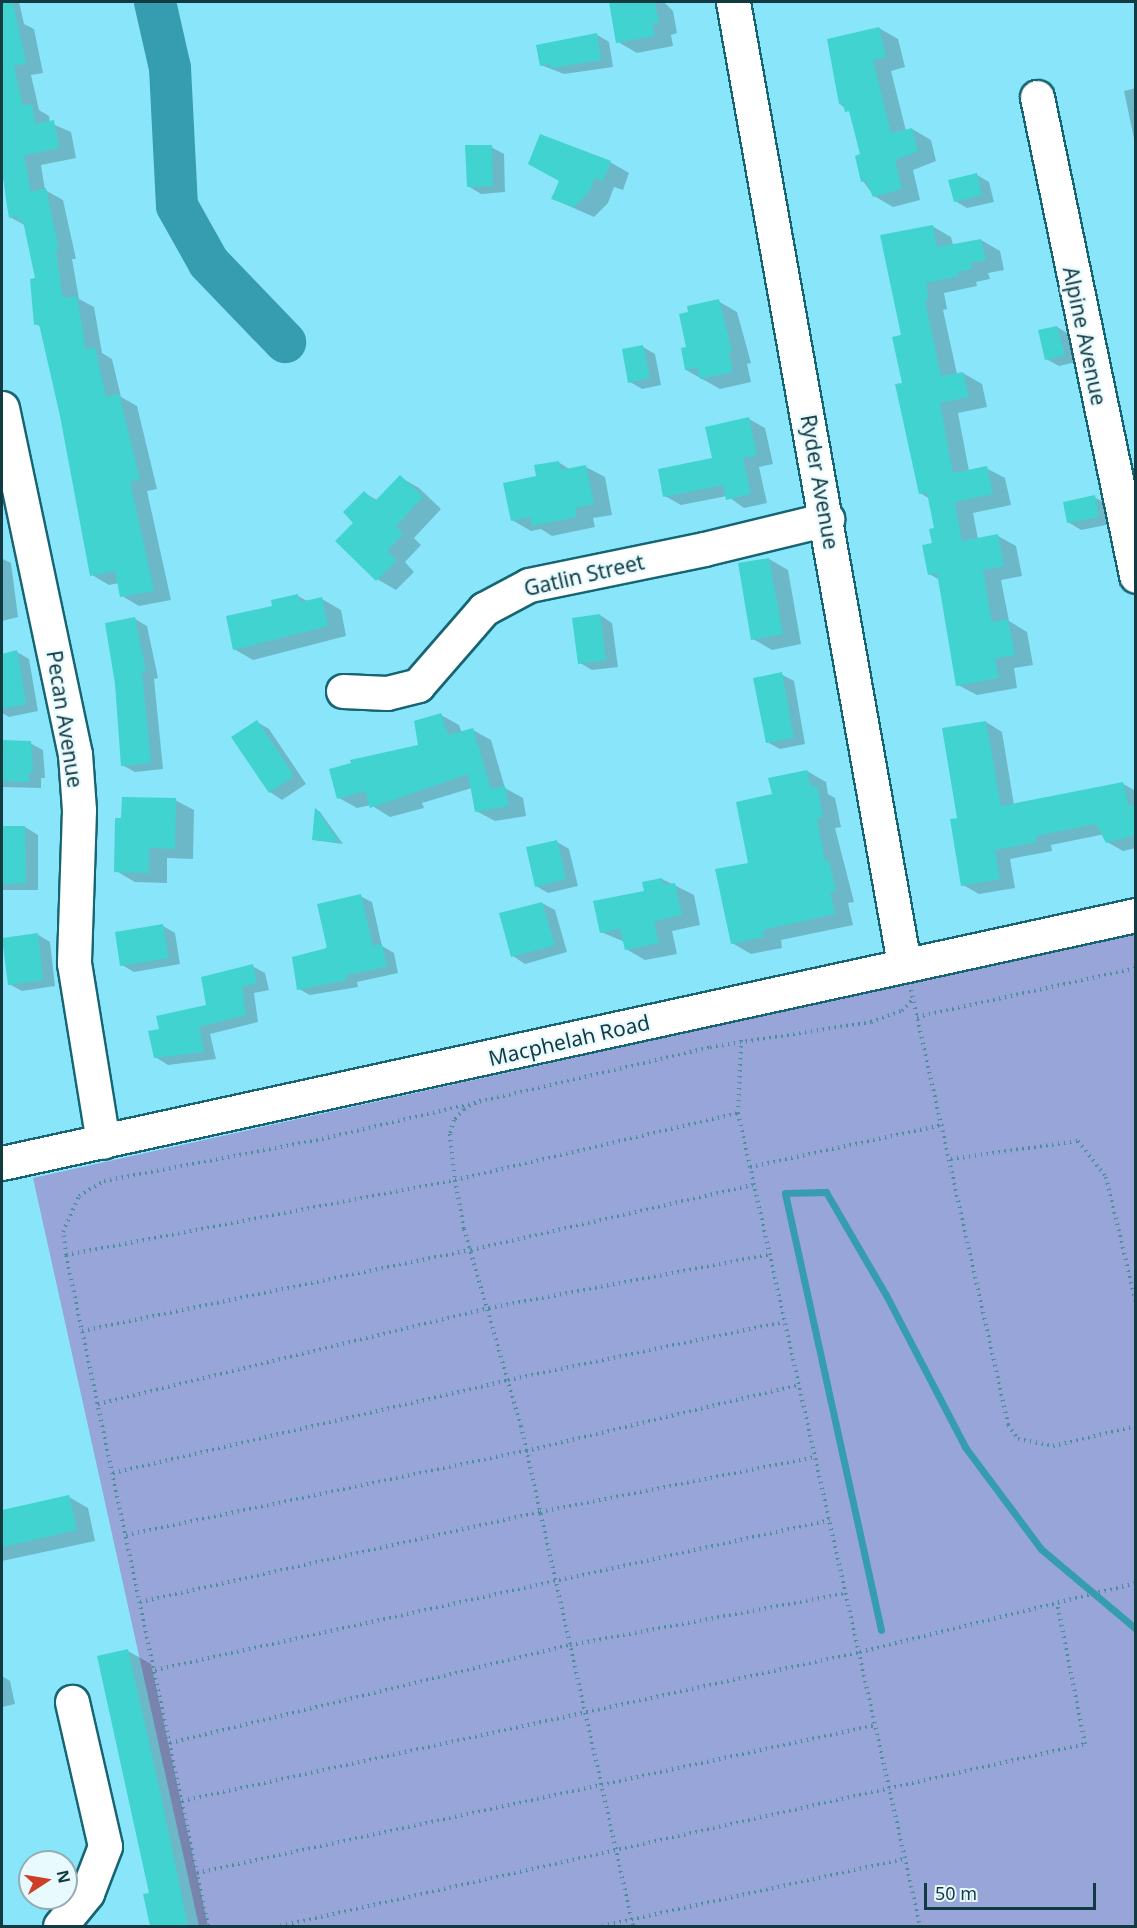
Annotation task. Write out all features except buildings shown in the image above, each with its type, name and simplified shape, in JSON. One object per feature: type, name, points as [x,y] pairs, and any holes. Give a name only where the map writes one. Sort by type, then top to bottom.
[{"type":"street","name":"Ryder Avenue","points":[[733,2],[827,519],[904,964]]},
{"type":"street","name":"Alpine Avenue","points":[[1037,96],[1136,576]]},
{"type":"street","name":"Pecan Avenue","points":[[2,408],[75,754],[79,810],[74,963],[103,1142]]},
{"type":"street","name":"Gatlin Street","points":[[343,691],[387,693],[418,685],[484,609],[529,585],[704,549],[827,519]]},
{"type":"street","name":"Macphelah Road","points":[[2,1163],[1136,915]]},
{"type":"street","points":[[60,1926],[87,1893],[105,1846],[72,1702]]},
{"type":"path","points":[[904,964],[951,1159],[1001,1404],[1013,1432],[1018,1439],[1031,1445],[1053,1446],[1136,1426]]},
{"type":"path","points":[[917,1017],[1136,968]]},
{"type":"path","points":[[208,1926],[66,1255],[63,1232],[70,1212],[80,1196],[104,1181],[322,1139],[487,1097],[741,1040],[871,1022],[902,1011],[913,999]]},
{"type":"path","points":[[741,1040],[738,1113],[920,1926]]},
{"type":"path","points":[[487,1097],[464,1109],[454,1120],[450,1134],[455,1180],[471,1250],[489,1308],[526,1451],[633,1926]]},
{"type":"path","points":[[66,1255],[455,1180],[738,1113]]},
{"type":"path","points":[[750,1167],[943,1125]]},
{"type":"path","points":[[951,1159],[1078,1141],[1106,1177],[1136,1303]]},
{"type":"path","points":[[82,1331],[471,1250],[753,1185]]},
{"type":"path","points":[[98,1404],[489,1308],[768,1255]]},
{"type":"path","points":[[113,1473],[508,1380],[784,1322]]},
{"type":"path","points":[[126,1535],[526,1451],[799,1385]]},
{"type":"path","points":[[140,1602],[540,1512],[815,1457]]},
{"type":"path","points":[[155,1670],[830,1520]]},
{"type":"path","points":[[182,1801],[585,1715],[860,1652],[1136,1583]]},
{"type":"path","points":[[170,1743],[570,1645],[847,1593]]},
{"type":"path","points":[[280,1926],[890,1790],[1085,1744],[1057,1603]]},
{"type":"path","points":[[197,1873],[600,1782],[876,1725]]},
{"type":"path","points":[[602,1926],[905,1859]]},
{"type":"shaded area","points":[[1135,933],[1135,1926],[199,1926],[33,1178]]},
{"type":"waterway","points":[[155,2],[170,68],[177,206],[209,263],[285,342]]},
{"type":"waterway","points":[[881,1630],[785,1193],[826,1192],[886,1295],[965,1447],[1041,1549],[1136,1629]]}]
